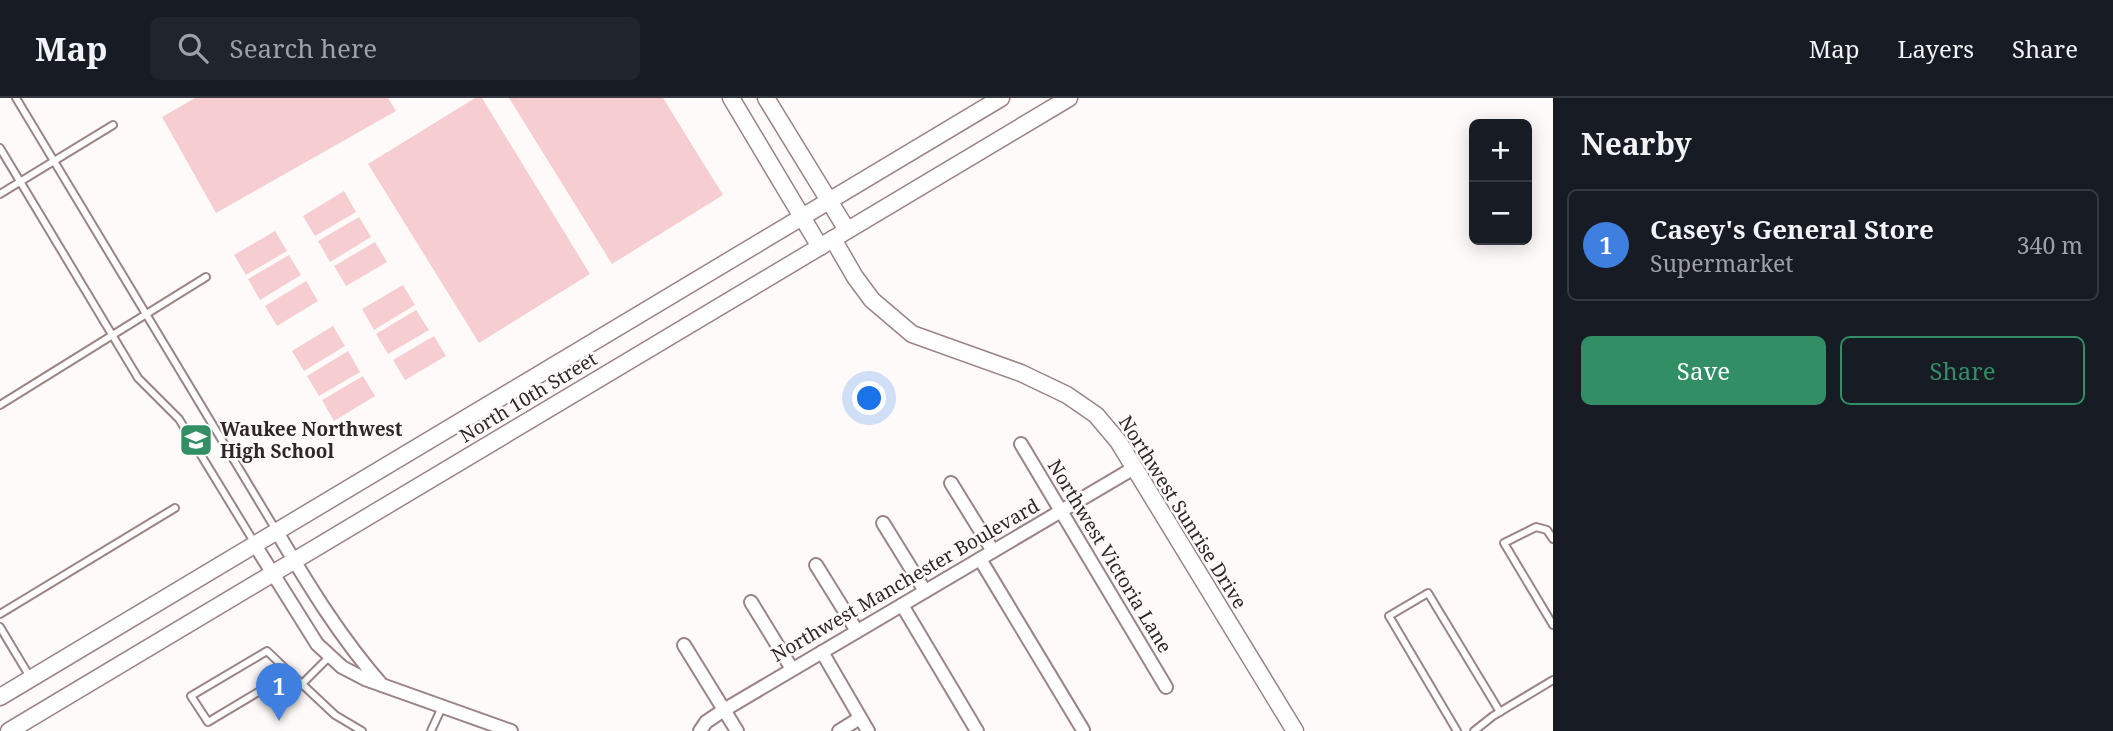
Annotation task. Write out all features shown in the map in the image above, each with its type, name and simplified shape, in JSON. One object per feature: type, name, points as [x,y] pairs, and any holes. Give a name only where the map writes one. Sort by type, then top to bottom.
[{"type":"main road","name":"Northwest Sunrise Drive","points":[[732,98],[802,217],[833,239]]},
{"type":"main road","name":"Northwest Sunrise Drive","points":[[766,98],[829,201],[833,239],[872,300],[912,334],[1021,373],[1067,395],[1096,415],[1118,441],[1295,731]]},
{"type":"main road","name":"North 10th Street","points":[[0,698],[1001,98]]},
{"type":"main road","name":"North 10th Street","points":[[9,731],[1069,98]]},
{"type":"street","name":"Northwest Victoria Lane","points":[[1021,444],[1166,687]]},
{"type":"street","name":"Northwest Manchester Boulevard","points":[[700,731],[706,722],[724,710],[1134,468]]},
{"type":"street","points":[[951,483],[993,551]]},
{"type":"street","points":[[883,523],[925,591]]},
{"type":"street","points":[[276,532],[344,640],[382,685]]},
{"type":"street","points":[[255,545],[317,644],[342,667],[365,679],[511,731]]},
{"type":"street","points":[[980,559],[1083,730]]},
{"type":"street","points":[[816,565],[857,631]]},
{"type":"street","points":[[751,602],[792,669]]},
{"type":"street","points":[[902,605],[977,731]]},
{"type":"street","points":[[684,645],[737,731]]},
{"type":"street","points":[[822,652],[868,731]]},
{"type":"street","points":[[839,731],[860,718]]},
{"type":"lane","points":[[16,98],[148,314],[276,532]]},
{"type":"lane","points":[[0,194],[113,125]]},
{"type":"lane","points":[[0,148],[138,378],[179,419],[255,545]]},
{"type":"lane","points":[[0,405],[206,278]]},
{"type":"lane","points":[[0,614],[175,508]]},
{"type":"lane","points":[[1553,539],[1547,530],[1536,527],[1504,543],[1553,625]]},
{"type":"lane","points":[[1457,731],[1389,616],[1428,593],[1500,712]]},
{"type":"lane","points":[[0,627],[31,679]]},
{"type":"lane","points":[[290,673],[208,722],[191,696],[267,651],[334,715],[362,731]]},
{"type":"lane","points":[[302,684],[330,656]]},
{"type":"lane","points":[[1474,731],[1553,680]]},
{"type":"lane","points":[[432,731],[442,707]]},
{"type":"shaded area","points":[[195,98],[388,98],[396,111],[216,213],[162,117]]},
{"type":"shaded area","points":[[475,98],[482,98],[590,274],[479,343],[368,164]]},
{"type":"shaded area","points":[[509,98],[663,98],[723,195],[612,264]]},
{"type":"shaded area","points":[[344,191],[356,212],[315,236],[303,216]]},
{"type":"shaded area","points":[[359,217],[371,237],[330,262],[318,241]]},
{"type":"shaded area","points":[[275,231],[287,251],[246,275],[234,255]]},
{"type":"shaded area","points":[[375,242],[387,262],[346,286],[334,266]]},
{"type":"shaded area","points":[[289,255],[301,275],[260,300],[248,279]]},
{"type":"shaded area","points":[[306,281],[318,301],[277,326],[265,306]]},
{"type":"shaded area","points":[[403,285],[415,305],[374,330],[362,309]]},
{"type":"shaded area","points":[[416,310],[429,330],[388,354],[376,334]]},
{"type":"shaded area","points":[[333,326],[345,346],[304,371],[292,351]]},
{"type":"shaded area","points":[[434,336],[446,356],[405,380],[393,360]]},
{"type":"shaded area","points":[[348,351],[360,372],[319,396],[307,376]]},
{"type":"shaded area","points":[[363,376],[375,396],[334,421],[322,400]]},
{"type":"place","name":"Waukee Northwest High School","points":[[196,440]]},
{"type":"place","name":"Casey's General Store","points":[[279,721]]}]
